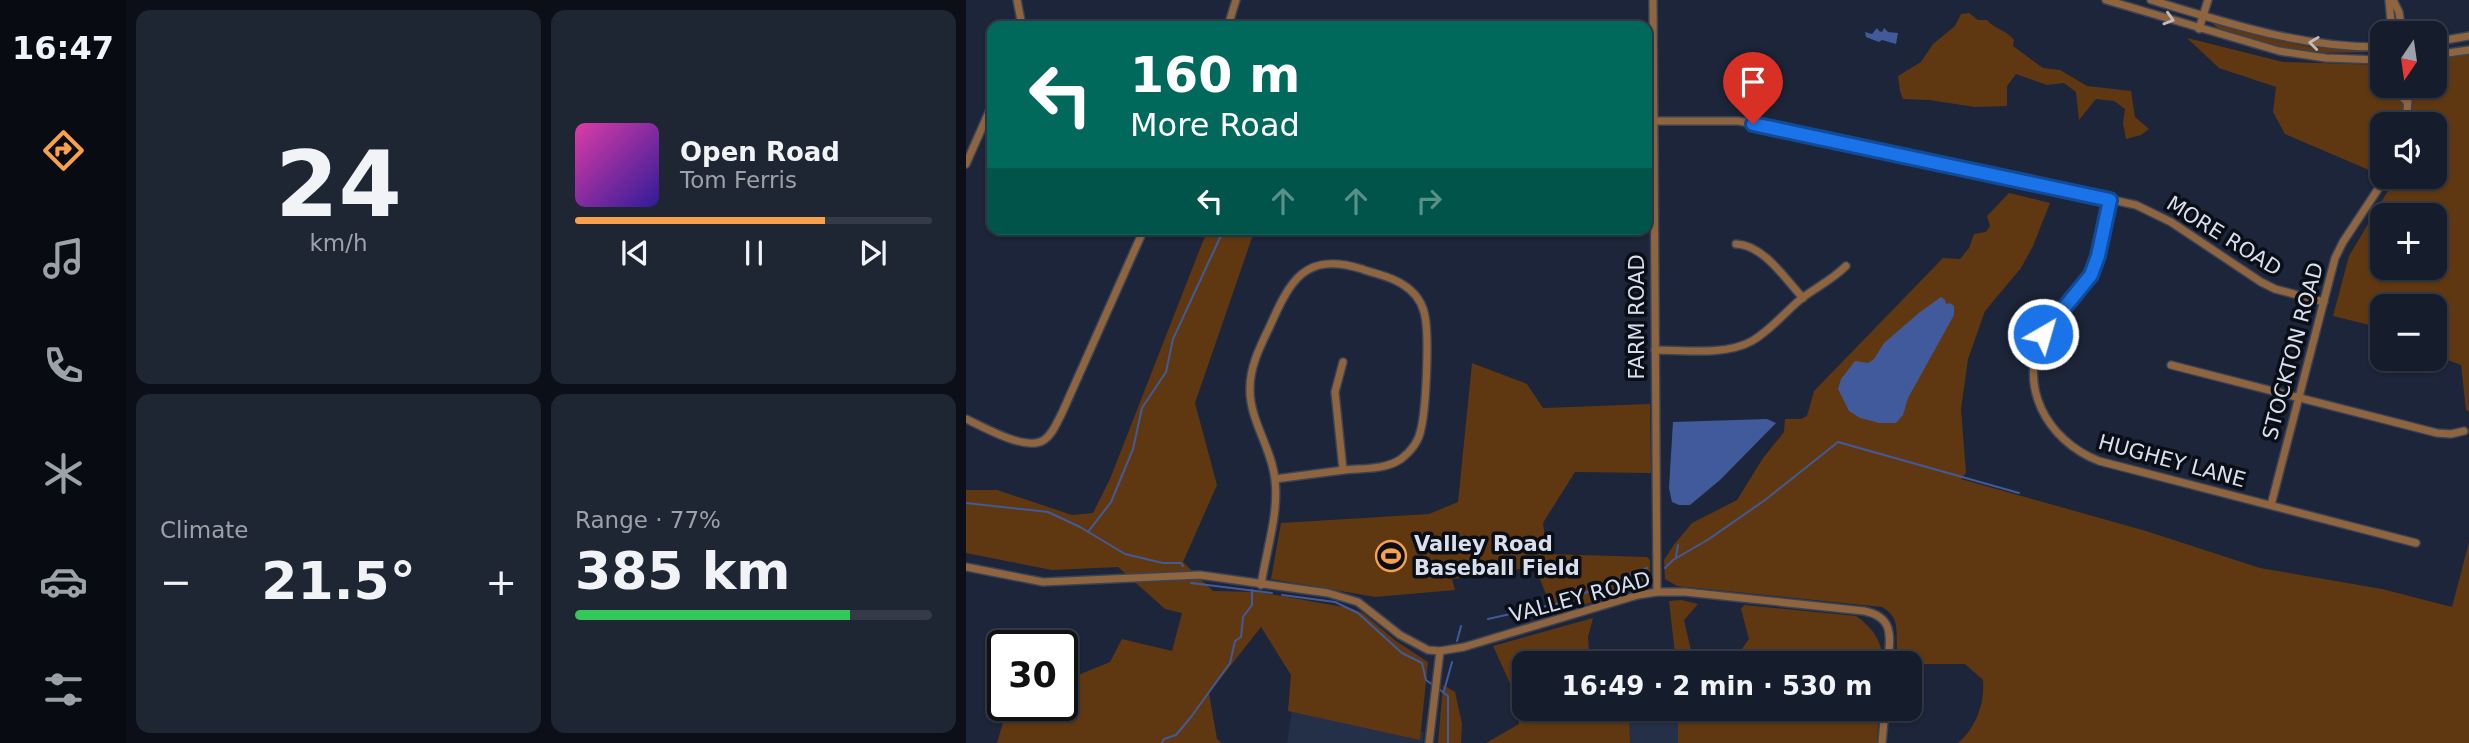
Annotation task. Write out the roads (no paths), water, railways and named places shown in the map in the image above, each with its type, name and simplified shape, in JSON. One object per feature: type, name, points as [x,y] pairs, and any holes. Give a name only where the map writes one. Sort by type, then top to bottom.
[{"type":"street","points":[[1017,0],[1021,21]]},
{"type":"street","points":[[1230,21],[1236,0]]},
{"type":"street","name":"FARM ROAD","points":[[1653,0],[1657,592]]},
{"type":"street","points":[[2106,0],[2279,51],[2326,58],[2370,60]]},
{"type":"street","points":[[2151,0],[2261,33],[2308,43],[2370,46]]},
{"type":"street","points":[[2199,29],[2208,0]]},
{"type":"street","points":[[2391,0],[2392,21]]},
{"type":"street","points":[[2391,0],[2399,12],[2400,21]]},
{"type":"street","points":[[2447,40],[2469,36]]},
{"type":"street","points":[[2447,53],[2469,50]]},
{"type":"street","points":[[2406,112],[2408,98]]},
{"type":"street","points":[[966,164],[987,116]]},
{"type":"street","name":"MORE ROAD","points":[[1653,121],[1738,121],[1768,126],[2136,205],[2160,216],[2275,289],[2323,302]]},
{"type":"street","name":"STOCKTON ROAD","points":[[2271,505],[2335,258],[2378,189]]},
{"type":"street","name":"HUGHEY LANE","points":[[2110,200],[2098,256],[2091,275],[2049,324],[2039,343],[2034,373],[2035,391],[2046,420],[2066,443],[2099,461],[2416,543]]},
{"type":"street","points":[[966,419],[1021,443],[1039,443],[1045,440],[1054,429],[1141,235]]},
{"type":"street","points":[[1736,244],[1756,249],[1803,298]]},
{"type":"street","points":[[1261,585],[1275,502],[1275,479],[1251,403],[1250,390],[1253,364],[1282,299],[1295,278],[1317,265],[1332,263],[1350,266],[1403,284],[1418,298],[1426,325],[1423,414],[1417,441],[1409,451],[1391,464],[1380,467],[1275,479]]},
{"type":"street","points":[[1655,350],[1723,349],[1744,345],[1770,328],[1803,298],[1834,278],[1846,265]]},
{"type":"street","points":[[1343,362],[1335,392],[1343,470]]},
{"type":"street","points":[[2171,365],[2437,433],[2451,434],[2464,430]]},
{"type":"street","points":[[966,567],[1043,582],[1200,575],[1350,598],[1370,609],[1409,641],[1428,650],[1440,651],[1429,743]]},
{"type":"street","name":"VALLEY ROAD","points":[[1440,651],[1464,647],[1625,598],[1657,592],[1685,592],[1873,612],[1888,626],[1889,651]]},
{"type":"street","points":[[1882,743],[1884,721]]},
{"type":"water","points":[[1877,28],[1882,32],[1884,28],[1888,32],[1898,33],[1896,44],[1866,37],[1865,32],[1872,34]]},
{"type":"water","points":[[1941,297],[1946,304],[1954,306],[1954,315],[1908,398],[1903,415],[1896,423],[1879,423],[1860,418],[1849,411],[1838,389],[1841,379],[1855,361],[1868,363],[1874,359],[1884,343]]},
{"type":"water","points":[[1767,419],[1776,423],[1720,480],[1690,505],[1672,502],[1669,488],[1673,422]]},
{"type":"waterway","points":[[1088,532],[1111,502],[1133,449],[1142,408],[1166,372],[1173,339],[1221,235]]},
{"type":"waterway","points":[[1665,568],[1673,560],[1765,500],[1838,442],[2019,493]]},
{"type":"waterway","points":[[966,503],[1048,512],[1080,527],[1125,554],[1163,563],[1181,563],[1183,566]]},
{"type":"waterway","points":[[1676,557],[1678,545]]},
{"type":"waterway","points":[[1488,619],[1560,603],[1647,568]]},
{"type":"waterway","points":[[1191,583],[1272,593]]},
{"type":"waterway","points":[[1162,743],[1164,739],[1176,735],[1230,663],[1235,641],[1241,637],[1243,617],[1252,605],[1252,590]]},
{"type":"waterway","points":[[1282,595],[1335,602],[1358,613],[1402,653],[1422,663],[1426,680],[1434,686]]},
{"type":"waterway","points":[[1457,641],[1461,626]]},
{"type":"waterway","points":[[1444,691],[1452,662]]},
{"type":"waterway","points":[[1439,689],[1448,696],[1448,743]]},
{"type":"place","name":"Valley Road Baseball Field","points":[[1391,556]]}]
